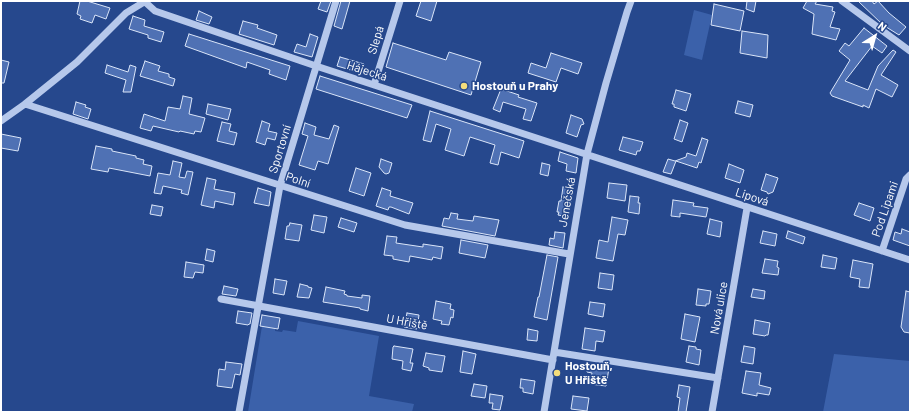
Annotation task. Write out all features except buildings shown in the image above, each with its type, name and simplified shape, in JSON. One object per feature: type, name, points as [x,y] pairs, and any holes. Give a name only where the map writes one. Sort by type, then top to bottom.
[{"type":"street","name":"Sportovní","points":[[258,306],[280,186],[336,1]]},
{"type":"street","name":"Slepá","points":[[374,85],[400,1]]},
{"type":"street","name":"Jenečská","points":[[544,412],[587,154],[606,82],[627,12],[632,1]]},
{"type":"street","points":[[842,1],[910,51]]},
{"type":"street","name":"Hájecká","points":[[144,2],[155,11],[316,66],[587,154]]},
{"type":"street","points":[[1,121],[25,104],[77,62],[126,13],[144,2]]},
{"type":"street","name":"Polní","points":[[25,104],[404,225],[570,254]]},
{"type":"street","name":"Lipová","points":[[587,154],[747,208],[910,260]]},
{"type":"street","name":"Pod Lipami","points":[[882,251],[906,179],[910,176]]},
{"type":"street","name":"Nová ulice","points":[[712,412],[747,208]]},
{"type":"street","name":"U Hřiště","points":[[221,298],[553,360]]},
{"type":"street","points":[[239,412],[258,306]]},
{"type":"street","points":[[554,352],[718,378]]},
{"type":"shaded area","points":[[694,10],[712,15],[702,60],[684,55]]},
{"type":"shaded area","points":[[298,321],[379,336],[369,396],[414,404],[412,412],[248,412],[262,326],[275,329],[275,331],[282,332],[283,330],[296,332]]},
{"type":"shaded area","points":[[834,354],[910,361],[910,412],[823,412]]},
{"type":"place","name":"Hostouň u Prahy","points":[[464,86]]},
{"type":"place","name":"Hostouň, U Hřiště","points":[[557,373]]}]
